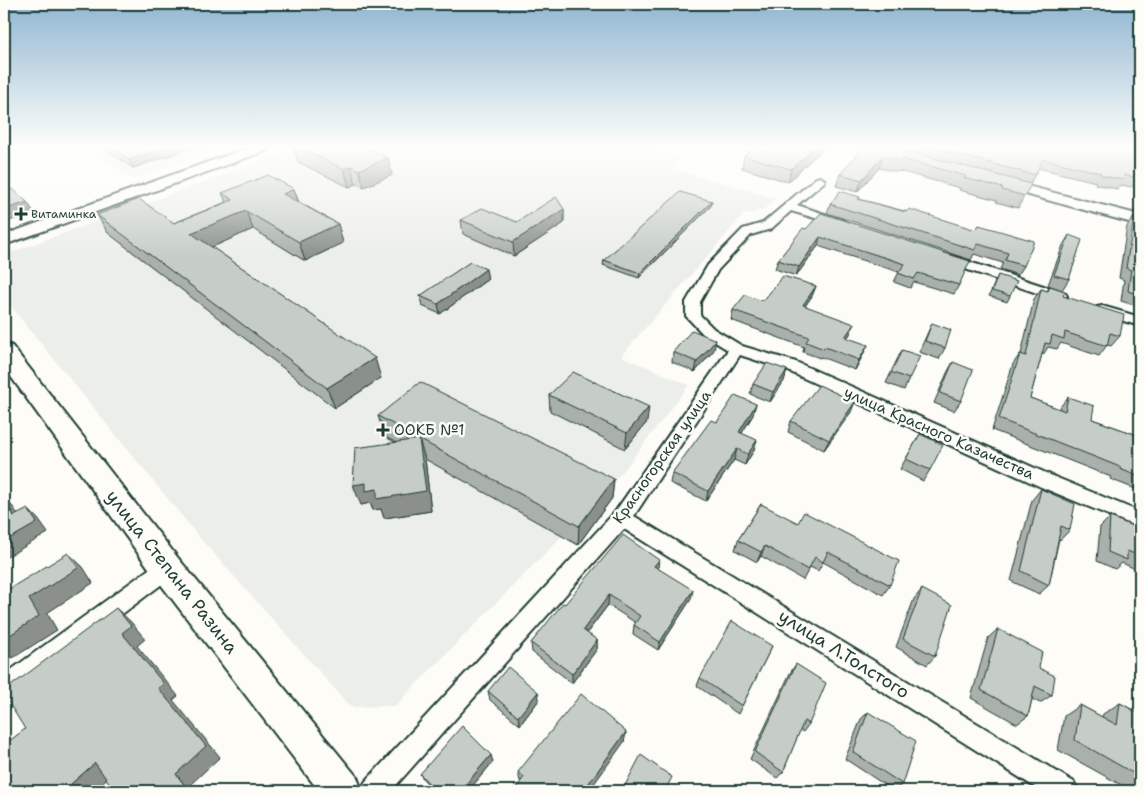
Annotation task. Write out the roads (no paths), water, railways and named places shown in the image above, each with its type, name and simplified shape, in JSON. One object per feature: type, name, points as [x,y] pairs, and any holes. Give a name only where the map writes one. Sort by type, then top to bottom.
[{"type":"main road","name":"улица Степана Разина","points":[[4,351],[167,568],[343,791]]},
{"type":"street","points":[[4,240],[163,183]]},
{"type":"street","points":[[736,349],[709,332],[693,316],[693,302],[713,268],[746,232],[767,226],[817,183]]},
{"type":"street","points":[[1000,183],[1140,220]]},
{"type":"street","points":[[791,207],[848,225]]},
{"type":"street","points":[[933,254],[1074,300]]},
{"type":"street","points":[[1093,307],[1140,322]]},
{"type":"street","name":"Красногорская улица","points":[[374,791],[622,518],[736,349]]},
{"type":"street","name":"улица Красного Казачества","points":[[736,349],[791,366],[1048,482],[1140,520]]},
{"type":"street","name":"улица Л.Толстого","points":[[622,518],[1065,791]]},
{"type":"street","points":[[4,689],[167,568]]},
{"type":"place","name":"Витаминка","points":[[21,214]]},
{"type":"place","name":"ООКБ №1","points":[[383,430]]}]
